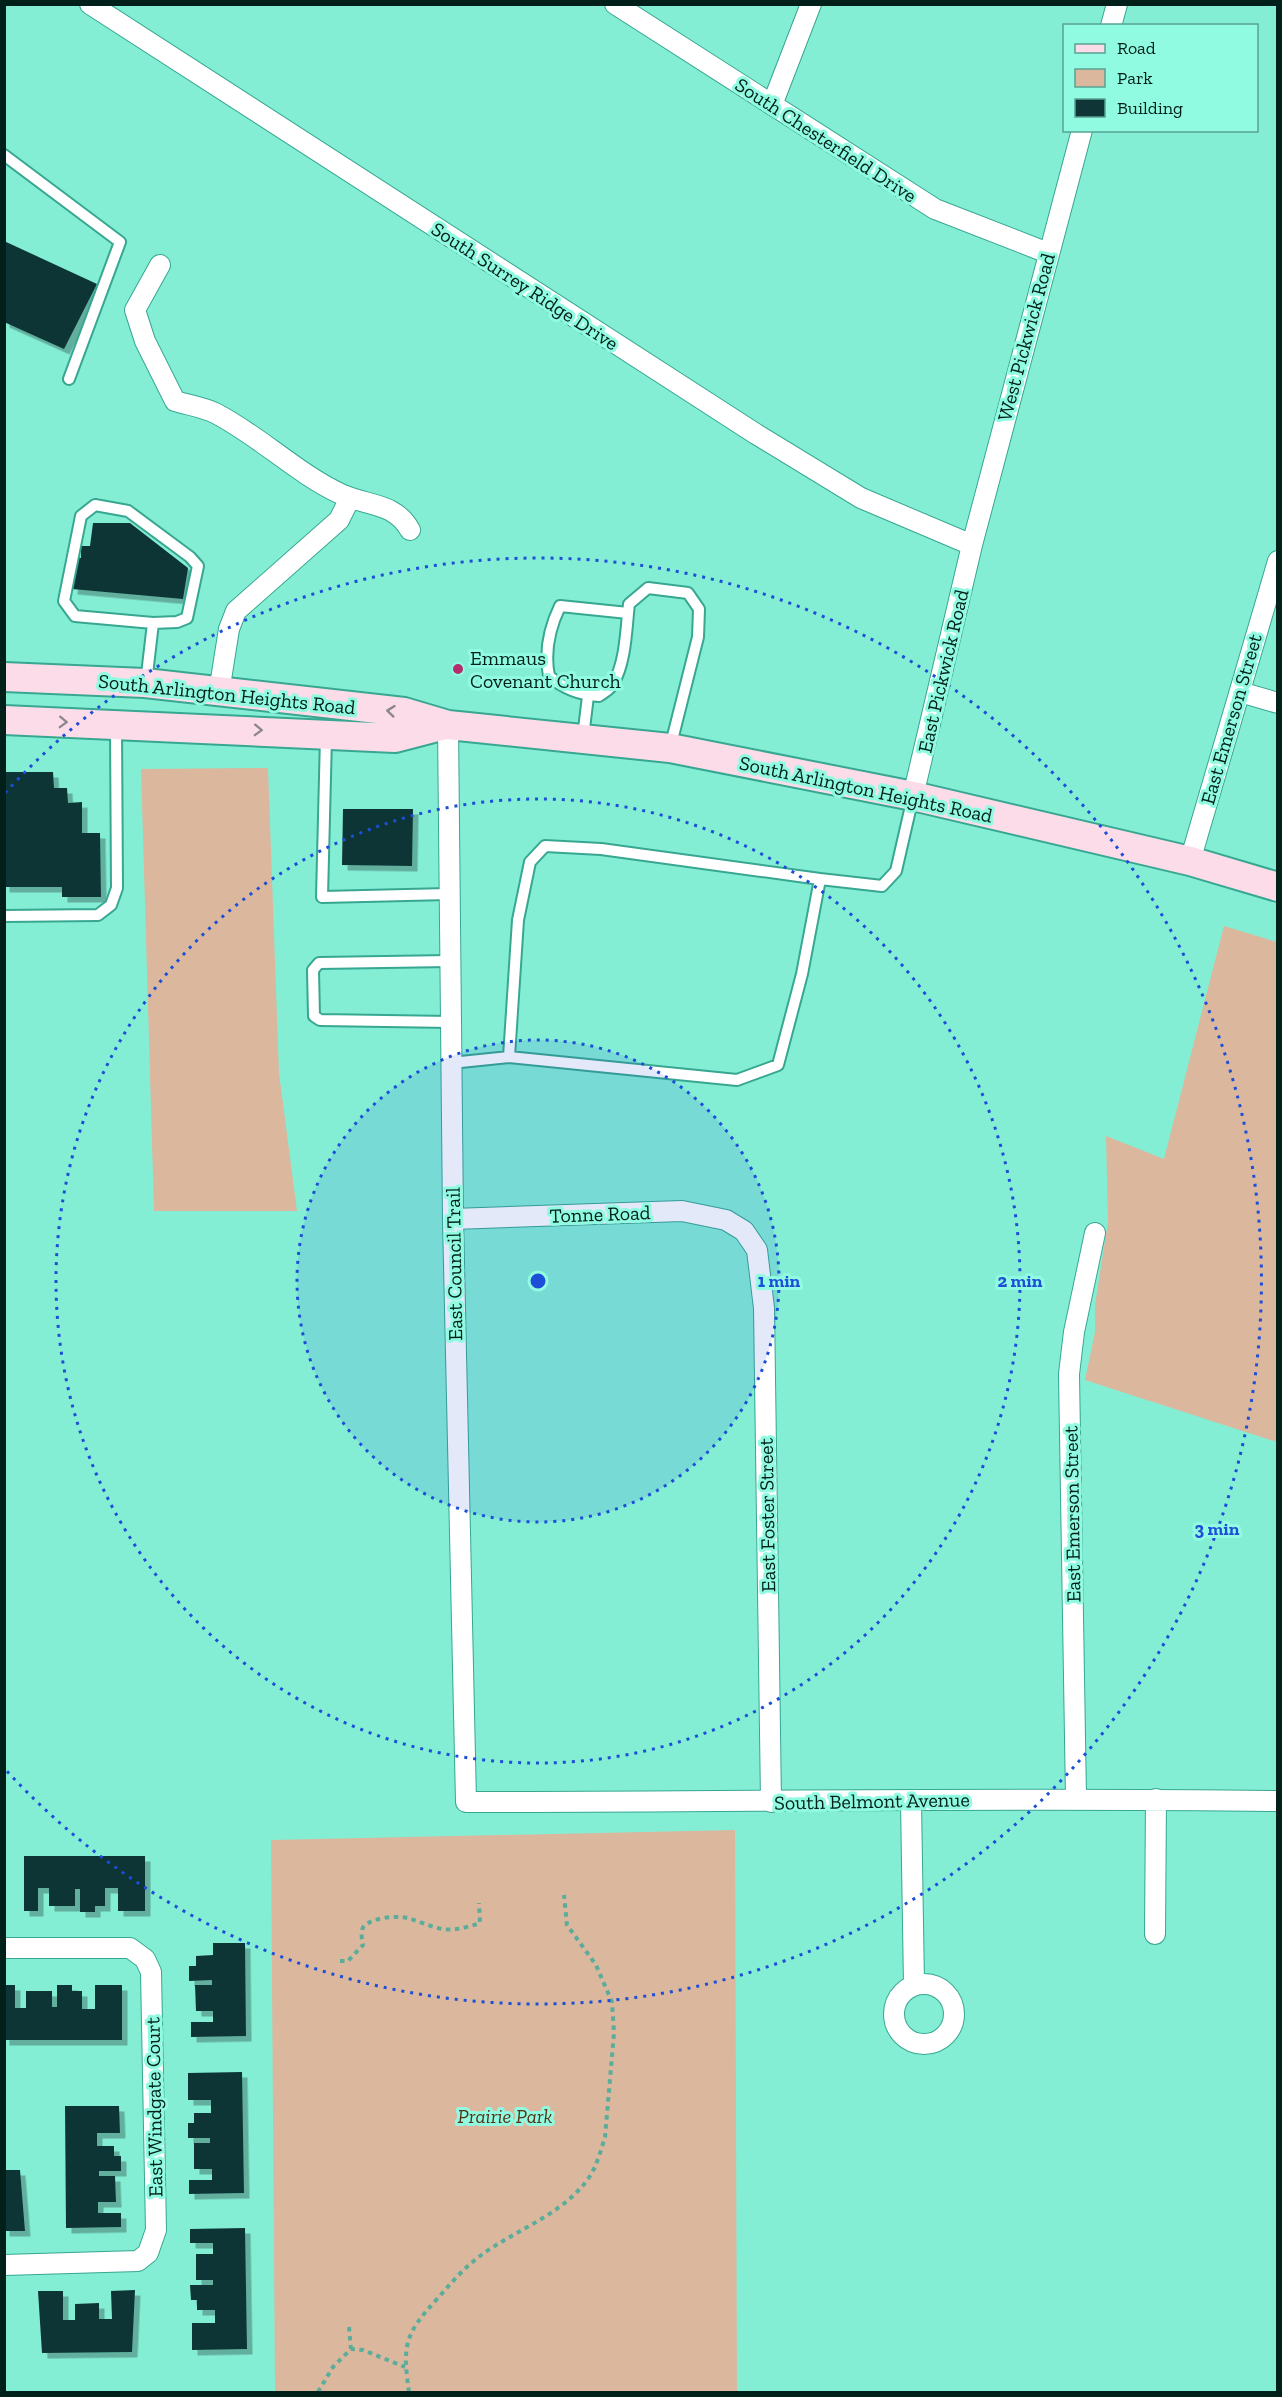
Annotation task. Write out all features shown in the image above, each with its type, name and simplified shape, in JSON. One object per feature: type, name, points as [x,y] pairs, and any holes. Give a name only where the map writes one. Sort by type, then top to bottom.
[{"type":"main road","name":"South Arlington Heights Road","points":[[4,677],[146,683],[404,712],[447,725],[670,748],[913,796],[1190,861],[1278,887]]},
{"type":"main road","name":"South Arlington Heights Road","points":[[4,720],[395,738],[447,725]]},
{"type":"street","name":"South Surrey Ridge Drive","points":[[90,4],[756,434],[861,498],[972,545]]},
{"type":"street","name":"South Chesterfield Drive","points":[[615,4],[935,209],[1048,253]]},
{"type":"street","points":[[772,105],[811,4]]},
{"type":"street","points":[[1112,24],[1117,4]]},
{"type":"street","name":"West Pickwick Road","points":[[972,545],[1081,132]]},
{"type":"street","points":[[160,265],[135,310],[145,341],[175,401],[214,412],[324,486],[350,498],[382,506],[402,517],[410,530]]},
{"type":"street","points":[[219,692],[229,629],[236,611],[339,520],[350,498]]},
{"type":"street","name":"East Pickwick Road","points":[[913,796],[972,545]]},
{"type":"street","name":"East Emerson Street","points":[[1190,861],[1275,569]]},
{"type":"street","points":[[1239,692],[1278,703]]},
{"type":"street","name":"East Council Trail","points":[[447,725],[453,1219],[466,1802]]},
{"type":"street","name":"Tonne Road","points":[[453,1219],[682,1211],[726,1220],[744,1231]]},
{"type":"street","name":"East Foster Street","points":[[744,1231],[757,1251],[764,1308],[771,1802]]},
{"type":"street","name":"East Emerson Street","points":[[1076,1798],[1069,1374],[1074,1332],[1095,1233]]},
{"type":"street","name":"South Belmont Avenue","points":[[466,1802],[911,1802],[1076,1798],[1278,1800]]},
{"type":"street","points":[[1155,1934],[1156,1799]]},
{"type":"street","points":[[911,1802],[914,1985]]},
{"type":"street","name":"East Windgate Court","points":[[4,1948],[120,1947],[140,1953],[149,1965],[151,1972],[156,2230],[148,2253],[138,2261],[4,2265]]},
{"type":"lane","points":[[4,155],[120,242],[69,379]]},
{"type":"lane","points":[[95,505],[128,511],[190,557],[198,566],[187,618],[177,622],[153,623],[75,616],[64,601],[81,516],[95,505]]},
{"type":"lane","points":[[628,613],[560,606],[550,627],[546,659],[549,676],[562,687],[588,696],[599,696],[613,685],[621,660],[628,613],[629,604],[648,588],[688,593],[699,609],[698,637],[670,748]]},
{"type":"lane","points":[[146,683],[153,623]]},
{"type":"lane","points":[[582,739],[588,696]]},
{"type":"lane","points":[[4,915],[98,915],[111,904],[117,888],[116,724]]},
{"type":"lane","points":[[326,734],[322,897],[449,894]]},
{"type":"lane","points":[[509,1057],[518,920],[530,862],[545,846],[601,849],[882,886],[896,871],[913,796]]},
{"type":"lane","points":[[451,1063],[509,1057],[737,1080],[778,1065],[802,974],[820,879]]},
{"type":"lane","points":[[450,961],[319,963],[313,970],[314,1016],[320,1020],[450,1022]]},
{"type":"path","points":[[409,2392],[405,2367],[406,2346],[412,2328],[456,2277],[480,2256],[555,2210],[576,2193],[591,2175],[605,2137],[614,2015],[612,2002],[596,1965],[567,1926],[564,1895]]},
{"type":"path","points":[[340,1961],[348,1961],[363,1945],[364,1926],[383,1918],[408,1917],[441,1929],[461,1929],[480,1923],[479,1903]]},
{"type":"path","points":[[349,2327],[351,2349]]},
{"type":"path","points":[[318,2392],[333,2367],[351,2349],[363,2350],[405,2367]]},
{"type":"green space","points":[[268,768],[279,1073],[297,1211],[154,1211],[141,769]]},
{"type":"green space","points":[[1224,926],[1277,942],[1277,1442],[1085,1380],[1095,1332],[1095,1305],[1108,1222],[1106,1136],[1164,1159]]},
{"type":"green space","name":"Prairie Park","points":[[735,1830],[737,2392],[275,2392],[271,1840]]},
{"type":"building","points":[[4,241],[97,284],[64,349],[4,322]]},
{"type":"building","points":[[93,523],[130,523],[188,568],[183,599],[72,589],[75,557],[81,558],[81,546],[90,546]]},
{"type":"building","points":[[4,772],[53,772],[54,788],[67,788],[68,803],[82,802],[82,833],[100,833],[101,897],[62,897],[62,887],[4,887]]},
{"type":"building","points":[[343,809],[413,809],[412,866],[342,865]]},
{"type":"building","points":[[24,1856],[145,1856],[145,1911],[118,1911],[118,1888],[105,1888],[105,1906],[95,1906],[95,1912],[80,1912],[80,1889],[75,1889],[75,1906],[49,1906],[49,1888],[38,1888],[38,1911],[24,1911]]},
{"type":"building","points":[[213,1943],[245,1943],[246,2036],[191,2037],[191,2022],[213,2022],[213,2011],[196,2011],[195,1985],[212,1985],[212,1980],[189,1981],[189,1966],[196,1966],[196,1956],[213,1955]]},
{"type":"building","points":[[4,1985],[15,1985],[15,2008],[26,2008],[26,1991],[52,1991],[52,2007],[57,2007],[57,1985],[72,1985],[72,1991],[82,1991],[82,2009],[95,2009],[95,1985],[122,1985],[122,2040],[4,2040]]},
{"type":"building","points":[[242,2072],[244,2193],[189,2194],[189,2180],[212,2180],[212,2169],[194,2169],[194,2143],[210,2143],[210,2138],[188,2138],[188,2123],[194,2123],[194,2113],[211,2113],[211,2100],[188,2100],[188,2073]]},
{"type":"building","points":[[65,2106],[119,2106],[120,2133],[97,2133],[97,2146],[114,2146],[114,2156],[121,2156],[121,2171],[99,2171],[99,2176],[115,2176],[116,2202],[98,2202],[98,2213],[121,2213],[121,2227],[66,2228]]},
{"type":"building","points":[[4,2170],[20,2170],[25,2231],[4,2231]]},
{"type":"building","points":[[245,2228],[247,2349],[192,2350],[192,2323],[215,2323],[215,2310],[197,2310],[197,2300],[191,2300],[190,2285],[213,2285],[213,2280],[196,2280],[196,2254],[213,2254],[213,2243],[190,2243],[190,2229]]},
{"type":"building","points":[[135,2290],[132,2352],[42,2353],[38,2291],[63,2291],[63,2320],[75,2320],[75,2304],[99,2303],[99,2319],[112,2319],[111,2291]]},
{"type":"place","name":"Emmaus Covenant Church","points":[[458,669]]}]
